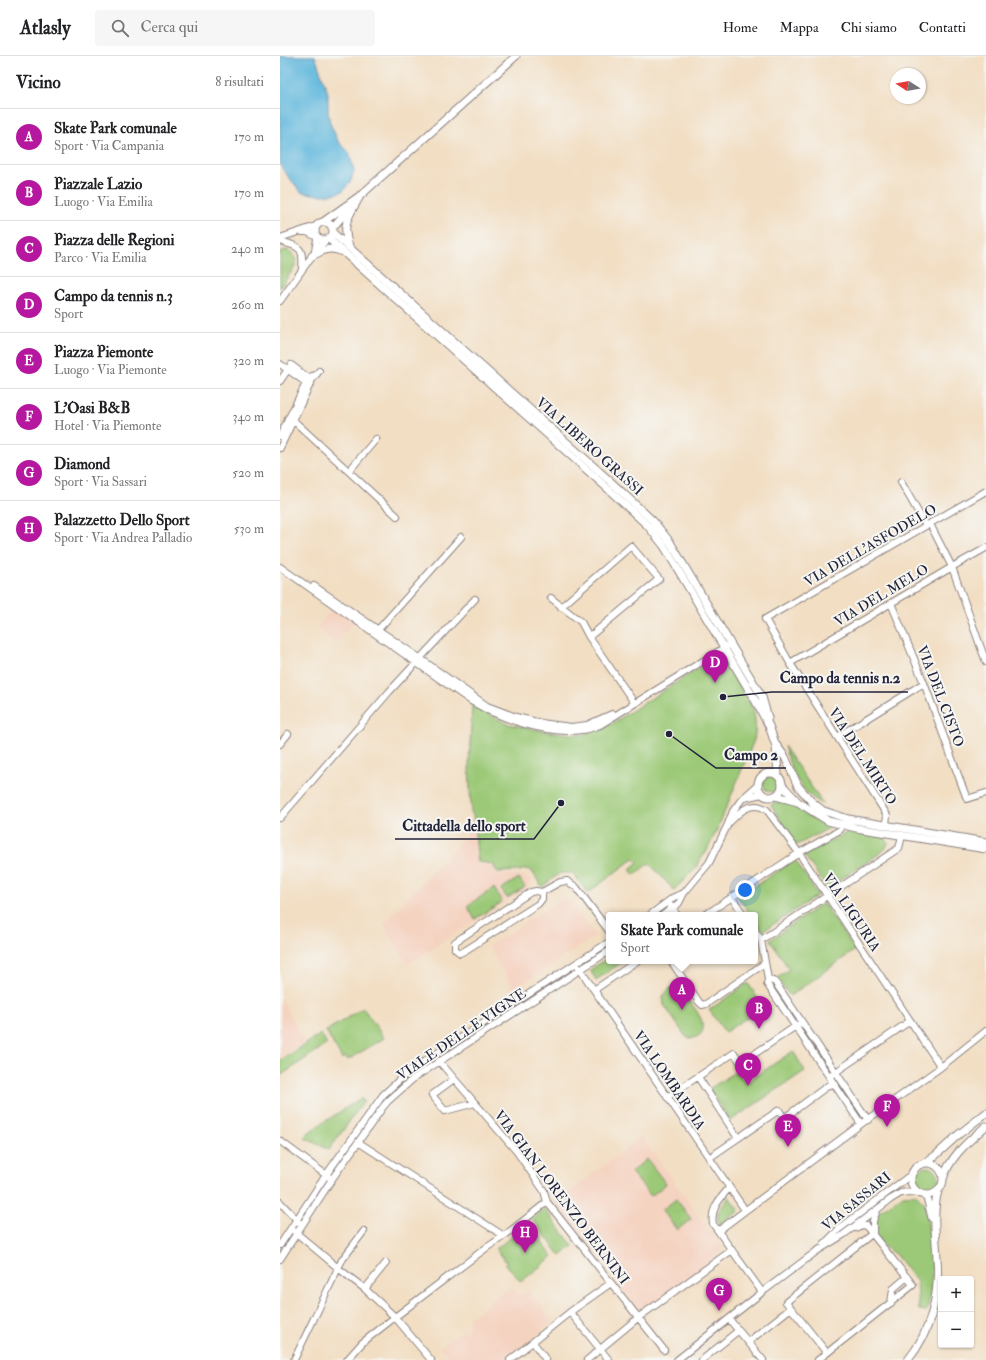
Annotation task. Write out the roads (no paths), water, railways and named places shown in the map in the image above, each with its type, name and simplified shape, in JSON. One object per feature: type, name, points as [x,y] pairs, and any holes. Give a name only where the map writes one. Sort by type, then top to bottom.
[{"type":"main road","points":[[361,195],[330,235],[320,240],[316,237],[314,230],[319,224],[361,195],[516,56]]},
{"type":"main road","points":[[312,256],[326,249],[333,248],[346,250],[346,219],[361,195]]},
{"type":"main road","points":[[319,224],[329,224],[330,235]]},
{"type":"main road","name":"VIA LIBERO GRASSI","points":[[330,235],[648,526],[664,546],[726,644],[762,697],[769,726],[776,746]]},
{"type":"main road","points":[[776,746],[778,775]]},
{"type":"main road","points":[[776,746],[784,757],[798,786],[811,801],[824,811]]},
{"type":"main road","points":[[778,761],[770,772],[763,775],[760,779],[758,785],[762,794],[798,802],[828,821],[856,828],[902,836],[984,845]]},
{"type":"main road","points":[[770,772],[778,775],[782,780],[783,786],[798,802]]},
{"type":"main road","points":[[776,796],[783,786]]},
{"type":"main road","points":[[811,809],[824,811],[848,819],[886,825],[984,845]]},
{"type":"main road","points":[[908,1360],[920,1342],[928,1322],[935,1302],[938,1280],[938,1259],[934,1224],[928,1201],[913,1186],[911,1180],[912,1174],[917,1166],[935,1156],[958,1135],[986,1113]]},
{"type":"main road","points":[[934,1224],[935,1199],[941,1187],[946,1168],[956,1154],[986,1126]]},
{"type":"main road","points":[[924,1163],[931,1163],[939,1168],[943,1179]]},
{"type":"main road","points":[[922,1194],[933,1194],[938,1191]]},
{"type":"street","points":[[280,240],[319,224]]},
{"type":"street","points":[[298,232],[307,232],[316,237],[317,244],[312,256]]},
{"type":"street","points":[[280,301],[312,256],[330,235]]},
{"type":"street","points":[[280,240],[295,246],[302,252],[302,271]]},
{"type":"street","points":[[280,364],[289,367],[309,381],[291,419],[280,448]]},
{"type":"street","points":[[280,381],[289,367]]},
{"type":"street","points":[[280,436],[291,419]]},
{"type":"street","points":[[291,419],[397,516]]},
{"type":"street","points":[[349,471],[376,439]]},
{"type":"street","points":[[901,482],[952,567],[986,662]]},
{"type":"street","name":"VIA DELL'ASFODELO","points":[[765,619],[986,492]]},
{"type":"street","points":[[376,631],[461,537]]},
{"type":"street","points":[[561,607],[631,546],[659,579],[589,636]]},
{"type":"street","name":"VIA DEL MELO","points":[[790,663],[986,548]]},
{"type":"street","points":[[280,562],[419,661],[471,701],[488,711],[516,719],[571,727],[587,725],[612,716],[726,644]]},
{"type":"street","points":[[280,567],[376,631]]},
{"type":"street","points":[[551,598],[581,622],[633,701]]},
{"type":"street","points":[[280,817],[389,692],[419,661],[474,599]]},
{"type":"street","name":"VIA DEL CISTO","points":[[891,603],[924,683],[967,799],[986,793]]},
{"type":"street","name":"VIA DEL MIRTO","points":[[765,619],[790,663],[836,737],[887,814],[886,825]]},
{"type":"street","points":[[836,737],[924,683]]},
{"type":"street","points":[[612,716],[633,701],[655,689]]},
{"type":"street","points":[[280,744],[288,734]]},
{"type":"street","points":[[667,912],[679,903],[684,893],[708,863],[733,811],[742,799],[758,785]]},
{"type":"street","points":[[742,799],[762,794]]},
{"type":"street","name":"VIA LIGURIA","points":[[728,824],[746,808],[754,805],[762,806],[767,810],[798,853],[941,1067]]},
{"type":"street","points":[[710,912],[798,853],[840,830]]},
{"type":"street","points":[[761,940],[899,848],[902,836]]},
{"type":"street","points":[[542,892],[542,899],[538,904],[466,950],[460,953],[455,949],[455,942],[498,913],[531,892],[542,892],[560,882],[567,881],[576,887],[606,927]]},
{"type":"street","points":[[654,912],[674,897],[684,893]]},
{"type":"street","points":[[732,898],[742,912]]},
{"type":"street","points":[[667,902],[675,912]]},
{"type":"street","points":[[758,936],[761,940],[768,979],[767,984],[861,1124]]},
{"type":"street","name":"VIALE DELLE VIGNE","points":[[280,1245],[326,1175],[383,1095],[408,1072],[606,944]]},
{"type":"street","name":"VIALE DELLE VIGNE","points":[[280,1259],[296,1232],[332,1179],[388,1101],[414,1078],[439,1061],[606,953]]},
{"type":"street","points":[[674,964],[702,1005],[706,1004],[765,963]]},
{"type":"street","name":"VIA LOMBARDIA","points":[[576,964],[745,1210]]},
{"type":"street","points":[[594,990],[633,964]]},
{"type":"street","points":[[768,979],[775,982],[868,1120]]},
{"type":"street","points":[[667,1097],[734,1053],[741,1063],[802,1022]]},
{"type":"street","points":[[709,1158],[779,1110],[784,1118],[831,1079],[836,1072],[910,1022]]},
{"type":"street","points":[[718,1231],[861,1124],[941,1067],[986,1031]]},
{"type":"street","name":"VIA GIAN LORENZO BERNINI","points":[[439,1061],[517,1152],[544,1191],[547,1202],[664,1350]]},
{"type":"street","points":[[698,1077],[738,1138]]},
{"type":"street","points":[[454,1079],[432,1095],[445,1112],[475,1103]]},
{"type":"street","points":[[280,1141],[332,1179]]},
{"type":"street","points":[[358,1142],[504,1236]]},
{"type":"street","name":"VIA SASSARI","points":[[817,1251],[838,1229],[912,1174]]},
{"type":"street","points":[[729,1188],[718,1201],[713,1211],[713,1224],[762,1292]]},
{"type":"street","name":"VIA SASSARI","points":[[677,1360],[762,1292],[817,1251],[901,1193],[909,1192],[922,1194]]},
{"type":"street","points":[[280,1202],[296,1220],[302,1224]]},
{"type":"street","points":[[347,1360],[362,1343],[547,1202]]},
{"type":"street","points":[[873,1233],[873,1221],[877,1210]]},
{"type":"street","points":[[818,1360],[913,1285],[866,1226],[862,1225],[848,1231]]},
{"type":"street","points":[[291,1228],[395,1317],[431,1360]]},
{"type":"street","points":[[294,1360],[342,1260],[364,1231]]},
{"type":"street","points":[[827,1353],[786,1302],[873,1233]]},
{"type":"street","points":[[587,1360],[601,1350],[639,1317],[732,1250]]},
{"type":"street","points":[[365,1290],[386,1263]]},
{"type":"street","points":[[891,1303],[893,1289],[907,1277]]},
{"type":"street","points":[[510,1360],[570,1312],[611,1283]]},
{"type":"street","points":[[748,1342],[791,1308]]},
{"type":"street","points":[[570,1312],[609,1360]]},
{"type":"street","points":[[729,1318],[762,1360]]},
{"type":"street","points":[[702,1360],[739,1330]]},
{"type":"street","points":[[533,1342],[546,1360]]},
{"type":"water","points":[[280,56],[315,56],[328,93],[328,112],[330,123],[338,141],[349,152],[354,170],[351,181],[343,191],[330,195],[318,195],[301,192],[283,170],[280,163]]},
{"type":"place","name":"Campo da tennis n.3","points":[[715,683]]},
{"type":"place","name":"Campo da tennis n.2","points":[[723,697]]},
{"type":"place","name":"Campo 2","points":[[669,734]]},
{"type":"place","name":"Cittadella dello sport","points":[[561,803]]},
{"type":"place","name":"Skate Park comunale","points":[[682,1010]]},
{"type":"place","name":"Piazzale Lazio","points":[[759,1029]]},
{"type":"place","name":"Piazza delle Regioni","points":[[748,1086]]},
{"type":"place","name":"L'Oasi B&B","points":[[887,1127]]},
{"type":"place","name":"Piazza Piemonte","points":[[788,1147]]},
{"type":"place","name":"Palazzetto Dello Sport","points":[[525,1253]]},
{"type":"place","name":"Diamond","points":[[719,1311]]}]
